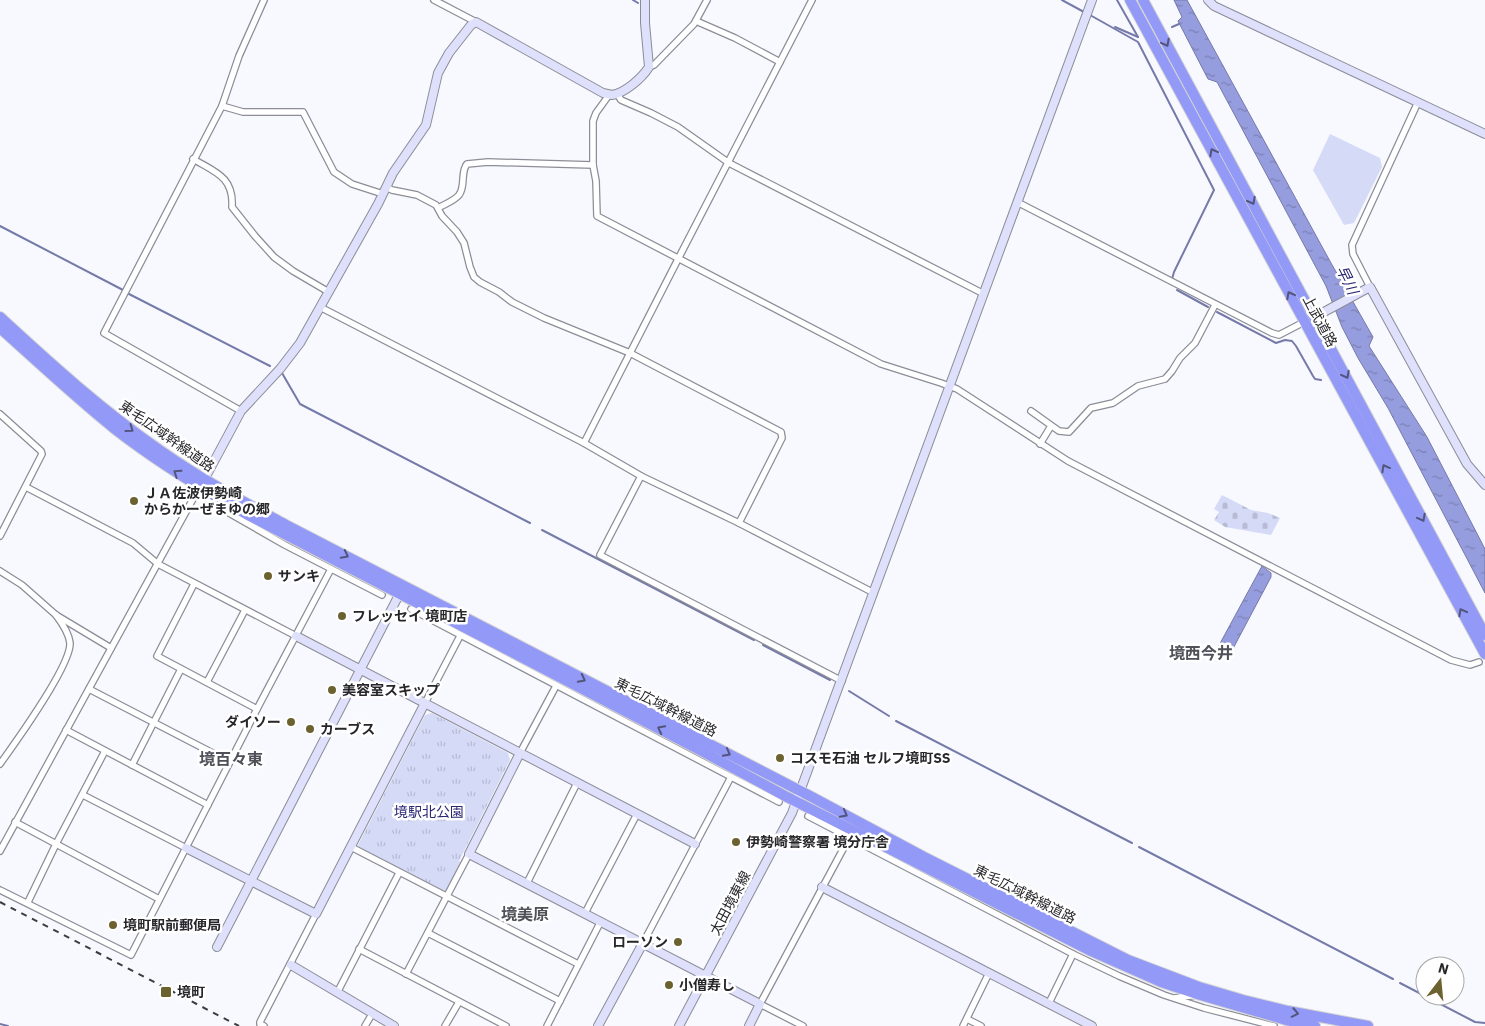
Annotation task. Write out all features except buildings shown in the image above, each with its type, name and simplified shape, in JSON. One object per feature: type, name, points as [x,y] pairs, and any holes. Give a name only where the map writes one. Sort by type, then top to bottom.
[{"type":"highway","name":"上武道路","points":[[1130,0],[1314,317],[1482,658]]},
{"type":"highway","name":"上武道路","points":[[1143,0],[1485,635]]},
{"type":"highway","name":"東毛広域幹線道路","points":[[0,317],[85,394],[202,483],[246,514],[357,572],[402,590],[800,791],[940,866],[1128,960],[1181,981],[1243,1000],[1288,1012],[1368,1026]]},
{"type":"highway","name":"東毛広域幹線道路","points":[[0,328],[79,399],[156,460],[277,520],[494,643],[796,802],[1126,968],[1197,994],[1286,1020],[1314,1026]]},
{"type":"street","points":[[241,411],[104,333],[222,106],[238,56],[264,0]]},
{"type":"street","points":[[434,0],[621,100],[678,127],[729,163],[984,294]]},
{"type":"street","points":[[645,0],[649,67]]},
{"type":"street","points":[[707,0],[696,21],[679,42],[626,89],[613,95],[594,116],[593,165],[596,181],[597,216],[881,364],[950,386],[1068,461],[1451,660],[1470,665],[1482,658]]},
{"type":"street","points":[[584,443],[678,257],[729,163],[812,0]]},
{"type":"street","name":"太田境東線","points":[[678,1026],[796,802],[1019,203],[1092,0]]},
{"type":"street","points":[[1208,0],[1214,6],[1485,134]]},
{"type":"street","points":[[696,21],[735,38],[780,62]]},
{"type":"street","points":[[0,851],[241,411],[280,369],[300,342],[400,162],[426,125],[435,82],[444,60],[476,22]]},
{"type":"street","points":[[1418,102],[1352,245],[1353,254],[1467,464],[1485,485]]},
{"type":"street","points":[[222,106],[244,112],[302,112],[306,115],[334,172],[352,184],[384,191],[392,190],[417,195],[434,203],[446,222],[461,237],[472,274],[480,282],[528,310],[630,354],[777,429],[782,434],[782,438],[739,524]]},
{"type":"street","points":[[193,159],[223,177],[233,198],[232,207],[270,253],[293,271],[328,291]]},
{"type":"street","points":[[438,208],[459,195],[464,168],[468,164],[488,162],[593,165]]},
{"type":"street","points":[[1019,203],[1215,305],[1277,335],[1370,287]]},
{"type":"street","points":[[1031,411],[1059,431],[1069,432],[1091,408],[1113,403],[1138,386],[1165,379],[1178,361],[1196,343],[1215,305]]},
{"type":"street","points":[[320,306],[584,443],[641,476],[874,593]]},
{"type":"street","points":[[0,414],[41,451],[40,458],[0,536]]},
{"type":"street","points":[[1040,444],[1051,426]]},
{"type":"street","points":[[641,476],[600,555],[842,680]]},
{"type":"street","points":[[26,487],[133,543],[158,564],[194,584],[695,844]]},
{"type":"street","points":[[208,501],[285,545],[382,595]]},
{"type":"street","points":[[282,532],[285,545]]},
{"type":"street","points":[[0,890],[28,902],[131,955],[331,569]]},
{"type":"street","points":[[0,572],[22,585],[56,615],[111,648]]},
{"type":"street","points":[[346,577],[357,572]]},
{"type":"street","points":[[194,584],[157,656],[257,709]]},
{"type":"street","points":[[217,947],[402,590]]},
{"type":"street","points":[[411,609],[779,802]]},
{"type":"street","points":[[207,682],[245,610]]},
{"type":"street","points":[[0,764],[54,682],[67,654],[70,643],[65,628],[56,615]]},
{"type":"street","points":[[264,1026],[260,1022],[460,636]]},
{"type":"street","points":[[494,643],[499,656]]},
{"type":"street","points":[[132,765],[181,669]]},
{"type":"street","points":[[406,974],[556,686]]},
{"type":"street","points":[[89,689],[230,762]]},
{"type":"street","points":[[66,730],[208,805]]},
{"type":"street","points":[[680,750],[700,750]]},
{"type":"street","points":[[28,902],[105,751]]},
{"type":"street","points":[[598,1026],[731,777]]},
{"type":"street","points":[[527,883],[577,783]]},
{"type":"street","points":[[83,794],[316,914]]},
{"type":"street","points":[[585,913],[637,814]]},
{"type":"street","points":[[808,816],[1119,976],[1204,1008],[1254,1024],[1274,1026]]},
{"type":"street","points":[[15,822],[159,899]]},
{"type":"street","points":[[748,1026],[849,838]]},
{"type":"street","points":[[351,847],[578,964]]},
{"type":"street","points":[[469,854],[803,1026]]},
{"type":"street","points":[[920,865],[930,880]]},
{"type":"street","points":[[337,993],[400,872]]},
{"type":"street","points":[[822,887],[1092,1026]]},
{"type":"street","points":[[547,1026],[601,921]]},
{"type":"street","points":[[428,933],[560,1001]]},
{"type":"street","points":[[359,949],[506,1026]]},
{"type":"street","points":[[1049,1003],[1073,954]]},
{"type":"street","points":[[291,965],[394,1026]]},
{"type":"street","points":[[963,1026],[989,973]]},
{"type":"street","points":[[1174,998],[1182,996],[1188,998],[1197,994]]},
{"type":"street","points":[[444,1026],[459,1002]]},
{"type":"street","points":[[365,1026],[372,1014]]},
{"type":"street","points":[[967,1018],[981,1026]]},
{"type":"green space","points":[[1330,134],[1380,158],[1382,167],[1354,223],[1344,225],[1313,170]]},
{"type":"green space","points":[[1222,495],[1251,510],[1268,513],[1280,518],[1271,535],[1225,527],[1214,520],[1219,512],[1214,509]]},
{"type":"green space","name":"境駅北公園","points":[[432,713],[508,753],[510,760],[459,861],[461,863],[447,890],[444,891],[358,845],[425,715]]},
{"type":"water","points":[[1174,0],[1187,0],[1373,337],[1369,346],[1427,437],[1485,549],[1485,593],[1388,408],[1358,358],[1342,327],[1326,286],[1217,82],[1208,79],[1178,21],[1182,17]]},
{"type":"water","points":[[1262,566],[1271,573],[1271,577],[1228,658],[1216,652],[1217,649]]},
{"type":"waterway","points":[[633,0],[638,3]]},
{"type":"waterway","points":[[1062,0],[1084,12]]},
{"type":"waterway","points":[[1117,0],[1138,37]]},
{"type":"waterway","points":[[1090,15],[1138,42],[1214,190],[1172,279]]},
{"type":"waterway","points":[[1172,27],[1179,24]]},
{"type":"waterway","points":[[1115,27],[1138,37]]},
{"type":"waterway","points":[[0,226],[123,290]]},
{"type":"waterway","points":[[1177,290],[1208,307]]},
{"type":"waterway","points":[[129,294],[270,366]]},
{"type":"waterway","points":[[1217,312],[1276,343],[1285,340],[1292,341],[1315,379],[1321,380]]},
{"type":"waterway","points":[[282,373],[300,404],[530,523]]},
{"type":"waterway","points":[[542,530],[754,640]]},
{"type":"waterway","points":[[763,645],[830,680]]},
{"type":"waterway","points":[[849,691],[889,716]]},
{"type":"waterway","points":[[896,721],[1132,843]]},
{"type":"waterway","points":[[1139,847],[1393,979]]},
{"type":"waterway","points":[[1400,983],[1475,1022],[1485,1023]]},
{"type":"waterway","points":[[0,1024],[8,1026]]},
{"type":"railway","points":[[0,902],[239,1026]]},
{"type":"place","name":"ＪＡ佐波伊勢崎 からかーぜまゆの郷","points":[[134,501]]},
{"type":"place","name":"サンキ","points":[[268,576]]},
{"type":"place","name":"フレッセイ 境町店","points":[[342,616]]},
{"type":"place","name":"美容室スキップ","points":[[332,690]]},
{"type":"place","name":"ダイソー","points":[[291,722]]},
{"type":"place","name":"カーブス","points":[[310,729]]},
{"type":"place","name":"コスモ石油 セルフ境町SS","points":[[780,758]]},
{"type":"place","name":"伊勢崎警察署 境分庁舎","points":[[736,842]]},
{"type":"place","name":"境町駅前郵便局","points":[[113,925]]},
{"type":"place","name":"ローソン","points":[[678,942]]},
{"type":"place","name":"小僧寿し","points":[[669,985]]},
{"type":"place","name":"境町","points":[[166,992]]},
{"type":"district","name":"境西今井","points":[[1201,653]]},
{"type":"district","name":"境百々東","points":[[231,759]]},
{"type":"district","name":"境美原","points":[[525,914]]},
{"type":"water label","name":"早川","points":[[1347,280]]}]
